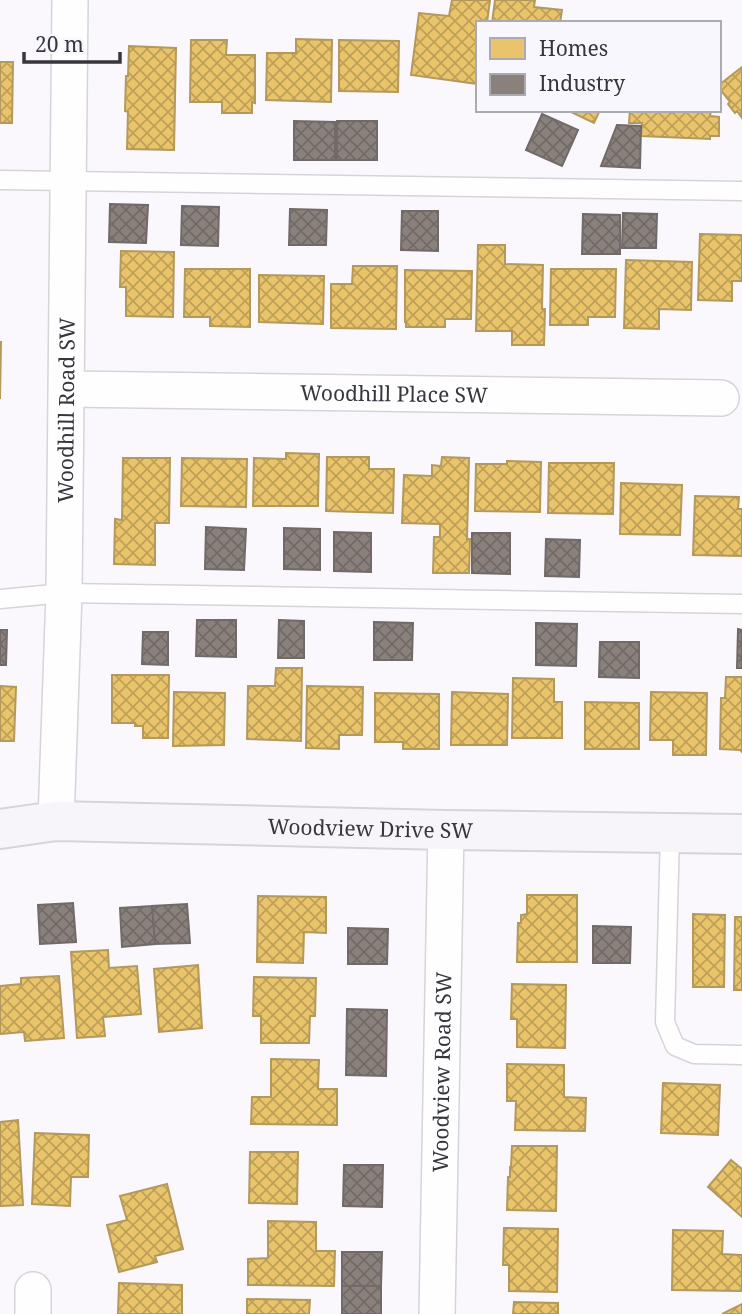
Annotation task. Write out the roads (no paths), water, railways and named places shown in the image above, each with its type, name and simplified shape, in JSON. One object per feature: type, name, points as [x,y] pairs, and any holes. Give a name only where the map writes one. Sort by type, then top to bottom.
[{"type":"street","name":"Woodhill Road SW","points":[[56,821],[64,593],[70,0]]},
{"type":"street","name":"Woodhill Place SW","points":[[67,389],[721,398]]},
{"type":"street","name":"Woodview Drive SW","points":[[0,828],[56,821],[742,834]]},
{"type":"street","name":"Woodview Road SW","points":[[437,1314],[446,830]]},
{"type":"lane","points":[[0,180],[742,191]]},
{"type":"lane","points":[[0,599],[64,593],[742,604]]},
{"type":"lane","points":[[670,833],[666,1022],[675,1046],[694,1054],[742,1055]]}]
